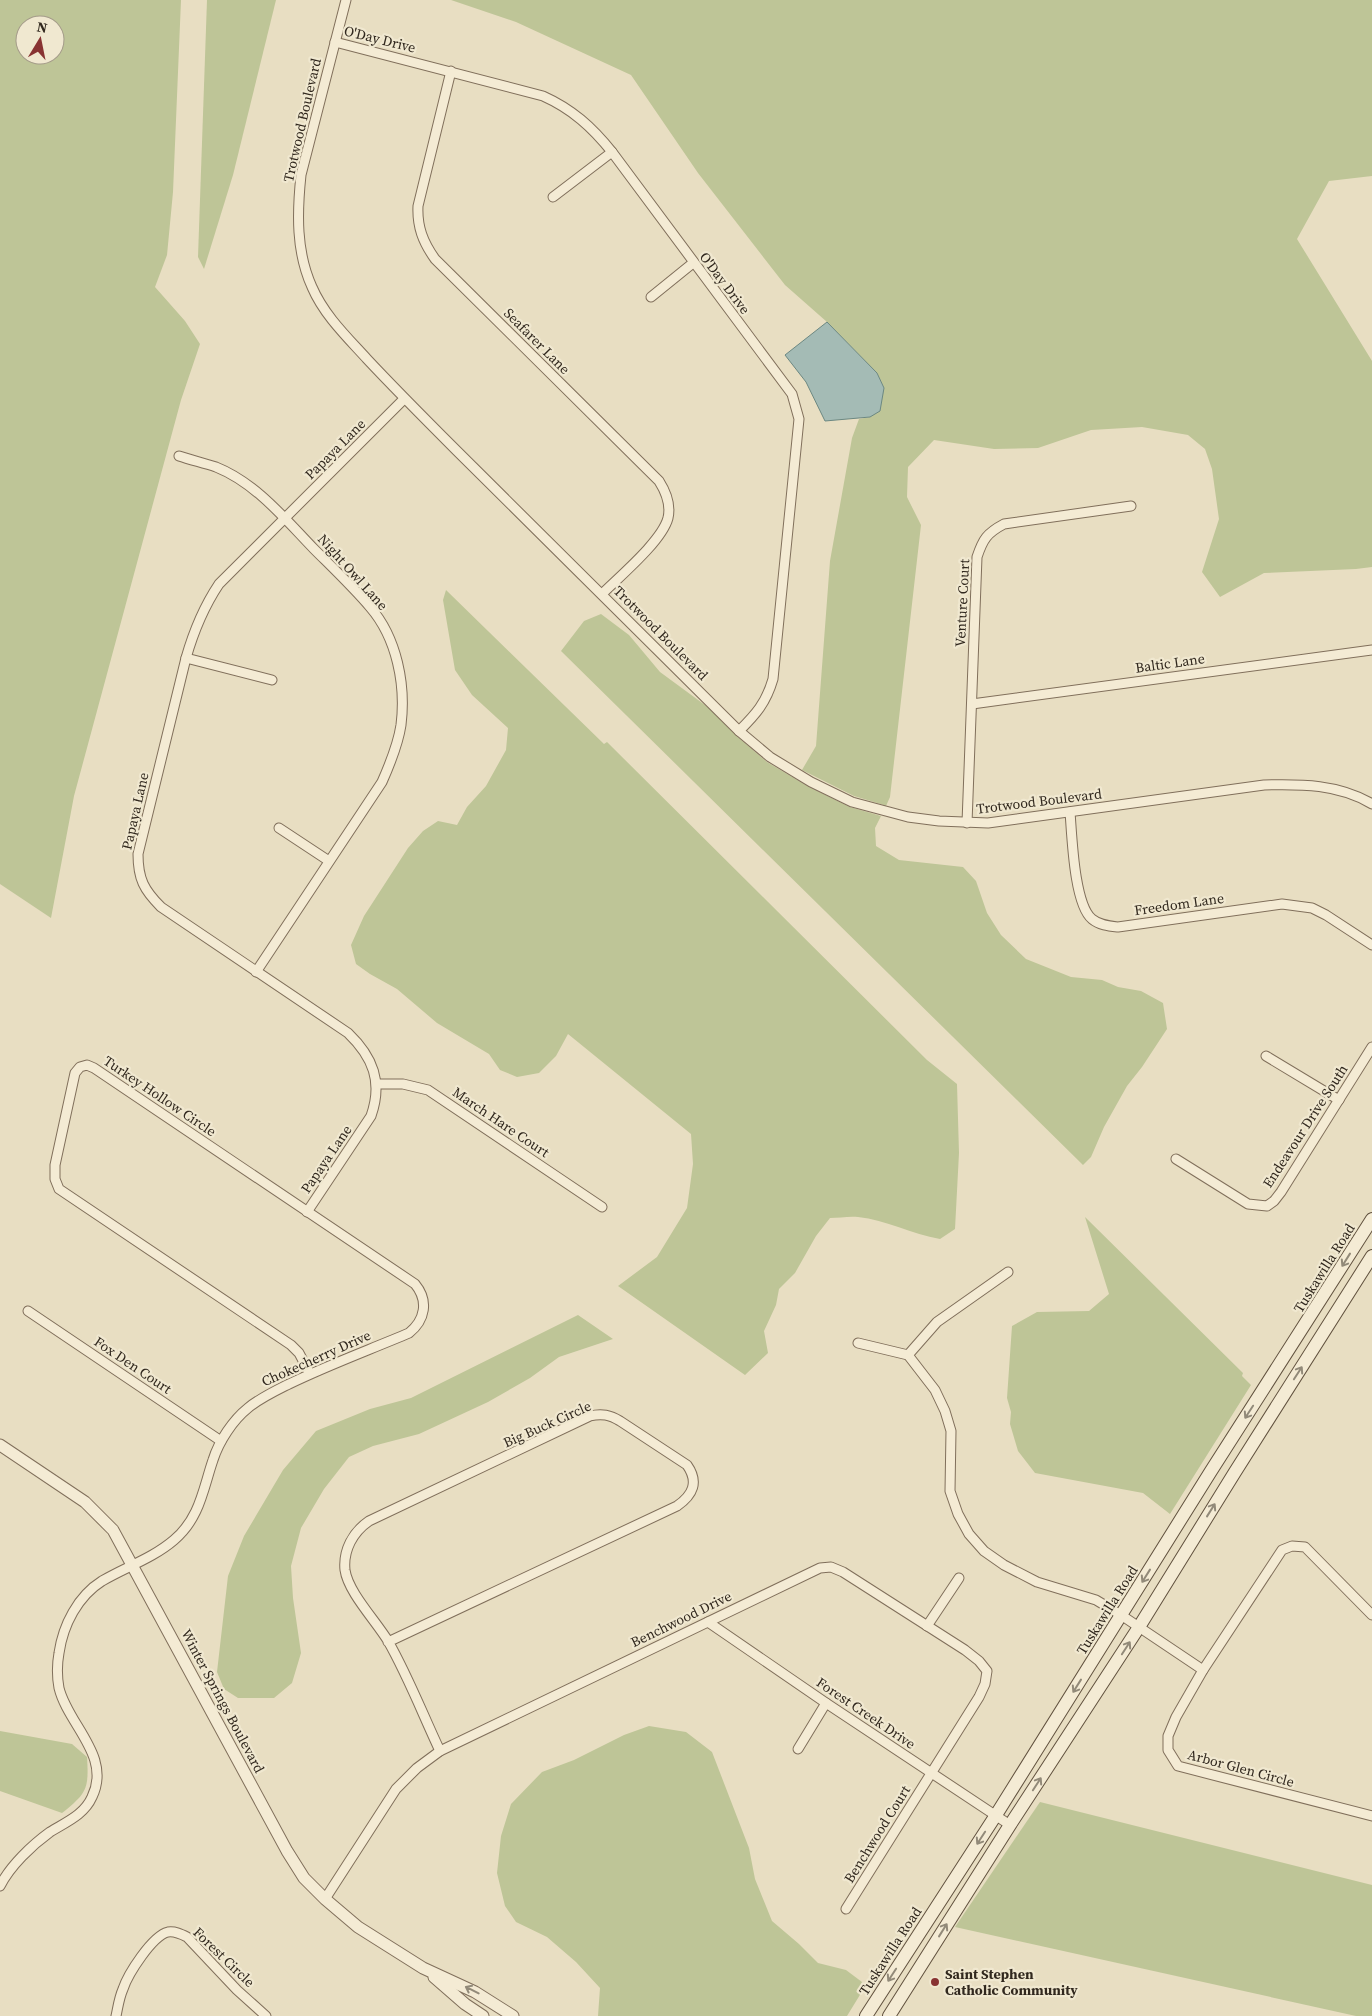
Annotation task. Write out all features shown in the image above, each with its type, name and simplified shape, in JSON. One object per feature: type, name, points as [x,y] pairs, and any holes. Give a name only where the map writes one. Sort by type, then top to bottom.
[{"type":"main road","name":"Tuskawilla Road","points":[[866,2016],[996,1815],[1372,1219]]},
{"type":"main road","points":[[889,2016],[1139,1627],[1372,1256]]},
{"type":"street","name":"Trotwood Boulevard","points":[[346,0],[301,175],[298,201],[301,252],[305,272],[323,307],[340,330],[404,399],[739,731],[770,757],[811,782],[852,802],[908,817],[967,823],[988,823],[1264,785],[1299,784],[1327,787],[1349,793],[1372,804]]},
{"type":"street","name":"O'Day Drive","points":[[334,42],[543,96],[560,104],[594,129],[792,394],[799,419],[773,679],[768,695],[758,712],[739,731]]},
{"type":"street","name":"Seafarer Lane","points":[[451,71],[418,206],[417,222],[427,248],[435,259],[659,481],[668,501],[668,518],[660,535],[602,594]]},
{"type":"street","points":[[553,197],[612,152]]},
{"type":"street","points":[[651,297],[693,264]]},
{"type":"street","name":"Papaya Lane","points":[[308,1212],[371,1116],[376,1101],[377,1084],[371,1062],[362,1047],[348,1033],[161,907],[148,894],[138,870],[138,854],[186,658],[193,633],[204,606],[220,584],[404,399]]},
{"type":"street","name":"Night Owl Lane","points":[[179,456],[216,467],[240,480],[262,496],[371,608],[388,636],[396,659],[403,695],[401,726],[394,755],[382,782],[256,972]]},
{"type":"street","name":"Venture Court","points":[[967,823],[977,557],[981,545],[989,532],[1004,524],[1131,506]]},
{"type":"street","name":"Baltic Lane","points":[[972,704],[1372,650]]},
{"type":"street","points":[[186,658],[272,680]]},
{"type":"street","name":"Freedom Lane","points":[[1070,812],[1079,896],[1085,910],[1092,919],[1104,926],[1118,926],[1282,904],[1312,908],[1372,945]]},
{"type":"street","points":[[280,828],[329,861]]},
{"type":"street","name":"Endeavour Drive South","points":[[1176,1159],[1248,1204],[1266,1206],[1274,1201],[1281,1192],[1372,1047]]},
{"type":"street","points":[[1266,1056],[1339,1100]]},
{"type":"street","name":"Turkey Hollow Circle","points":[[310,1374],[299,1354],[291,1345],[59,1189],[54,1179],[55,1165],[75,1073],[80,1067],[87,1065],[94,1068],[415,1284],[424,1300],[423,1312]]},
{"type":"street","name":"March Hare Court","points":[[377,1084],[403,1084],[428,1090],[602,1207]]},
{"type":"street","points":[[908,1355],[937,1322],[1008,1272]]},
{"type":"street","name":"Fox Den Court","points":[[28,1311],[221,1441]]},
{"type":"street","name":"Chokecherry Drive","points":[[0,1886],[4,1868],[49,1833],[80,1814],[92,1797],[97,1778],[94,1755],[66,1705],[60,1689],[58,1654],[63,1633],[72,1612],[87,1594],[102,1581],[134,1566],[174,1540],[194,1518],[202,1500],[213,1459],[221,1441],[247,1408],[264,1397],[310,1374],[409,1333],[421,1320],[423,1312]]},
{"type":"street","points":[[858,1343],[908,1355],[936,1390],[946,1411],[951,1431],[950,1491],[958,1514],[969,1534],[984,1551],[1004,1565],[1037,1582],[1096,1600],[1122,1615],[1203,1670]]},
{"type":"street","name":"Big Buck Circle","points":[[388,1642],[677,1506],[686,1500],[692,1491],[695,1483],[692,1472],[687,1465],[620,1421],[610,1415],[599,1414],[590,1416],[369,1521],[358,1529],[349,1543],[345,1569],[349,1584],[388,1642],[440,1751]]},
{"type":"street","name":"Winter Springs Boulevard","points":[[0,1445],[86,1502],[113,1530],[287,1851],[304,1878],[358,1927],[423,1968],[475,1992],[513,2016]]},
{"type":"street","name":"Arbor Glen Circle","points":[[1372,1615],[1305,1547],[1292,1546],[1282,1550],[1203,1670],[1176,1717],[1168,1736],[1168,1750],[1178,1766],[1372,1816]]},
{"type":"street","name":"Benchwood Drive","points":[[325,1899],[396,1789],[417,1768],[440,1751],[820,1568],[831,1568],[843,1572],[979,1661],[987,1671],[986,1684],[979,1697],[931,1773]]},
{"type":"street","points":[[927,1626],[959,1578]]},
{"type":"street","name":"Forest Creek Drive","points":[[708,1622],[1010,1825]]},
{"type":"street","points":[[798,1748],[826,1703]]},
{"type":"street","name":"Benchwood Court","points":[[846,1909],[931,1773]]},
{"type":"street","name":"Forest Circle","points":[[116,2016],[123,1989],[137,1963],[156,1939],[168,1932],[178,1933],[187,1937],[266,2016]]},
{"type":"street","name":"Winter Springs Boulevard","points":[[423,1968],[465,2004],[484,2016]]},
{"type":"green space","points":[[0,0],[181,0],[173,192],[167,255],[155,287],[185,321],[200,344],[181,400],[74,796],[51,918],[0,884]]},
{"type":"green space","points":[[207,0],[276,0],[233,175],[204,269],[198,257]]},
{"type":"green space","points":[[451,0],[1372,0],[1372,176],[1329,181],[1297,239],[1372,361],[1372,567],[1264,573],[1220,597],[1202,572],[1219,519],[1212,469],[1205,449],[1188,435],[1142,427],[1091,430],[1038,448],[994,449],[934,440],[908,467],[907,497],[921,525],[890,797],[886,806],[854,796],[802,770],[816,746],[830,561],[852,438],[859,419],[870,417],[884,388],[877,373],[827,322],[785,285],[698,173],[631,75],[516,22]]},
{"type":"green space","points":[[446,590],[604,744],[607,742],[927,1060],[957,1084],[959,1153],[955,1229],[940,1239],[868,1219],[855,1217],[830,1218],[816,1236],[795,1273],[779,1289],[776,1305],[764,1331],[768,1353],[745,1375],[618,1286],[657,1257],[687,1208],[693,1164],[691,1134],[568,1034],[556,1056],[539,1073],[517,1077],[500,1070],[489,1054],[437,1023],[397,989],[356,964],[351,945],[364,916],[408,848],[423,831],[438,821],[457,825],[467,807],[486,786],[506,750],[508,728],[472,695],[455,670],[443,600]]},
{"type":"green space","points":[[601,614],[629,635],[660,672],[709,708],[739,738],[767,762],[809,787],[850,807],[881,816],[875,828],[876,846],[899,860],[963,867],[976,881],[987,913],[1001,935],[1026,959],[1071,977],[1102,980],[1118,987],[1141,991],[1163,1003],[1167,1029],[1127,1086],[1104,1127],[1091,1157],[1083,1165],[561,651],[584,621]]},
{"type":"green space","points":[[1085,1217],[1243,1373],[1242,1376],[1251,1385],[1170,1514],[1143,1493],[1035,1473],[1018,1451],[1010,1424],[1011,1412],[1007,1398],[1012,1326],[1037,1312],[1089,1311],[1109,1294]]},
{"type":"green space","points":[[578,1315],[613,1339],[559,1357],[530,1378],[488,1402],[419,1434],[373,1446],[349,1457],[324,1489],[301,1528],[291,1566],[293,1598],[301,1653],[292,1683],[274,1698],[238,1698],[224,1689],[217,1672],[228,1576],[244,1536],[283,1470],[316,1431],[370,1409],[411,1398]]},
{"type":"green space","points":[[649,1726],[686,1732],[712,1752],[749,1848],[755,1879],[772,1921],[818,1963],[846,1970],[866,1985],[847,2016],[598,2016],[600,1988],[576,1962],[547,1937],[516,1922],[505,1906],[497,1873],[501,1836],[511,1804],[542,1772],[574,1760],[624,1735]]},
{"type":"green space","points":[[0,1731],[72,1744],[87,1757],[87,1784],[85,1790],[62,1813],[0,1791]]},
{"type":"green space","points":[[1040,1802],[1372,1885],[1372,2016],[1356,2016],[955,1927]]},
{"type":"water","points":[[827,322],[877,373],[884,388],[880,411],[870,417],[825,421],[806,382],[785,355]]},
{"type":"place","name":"Saint Stephen Catholic Community","points":[[935,1982]]}]
